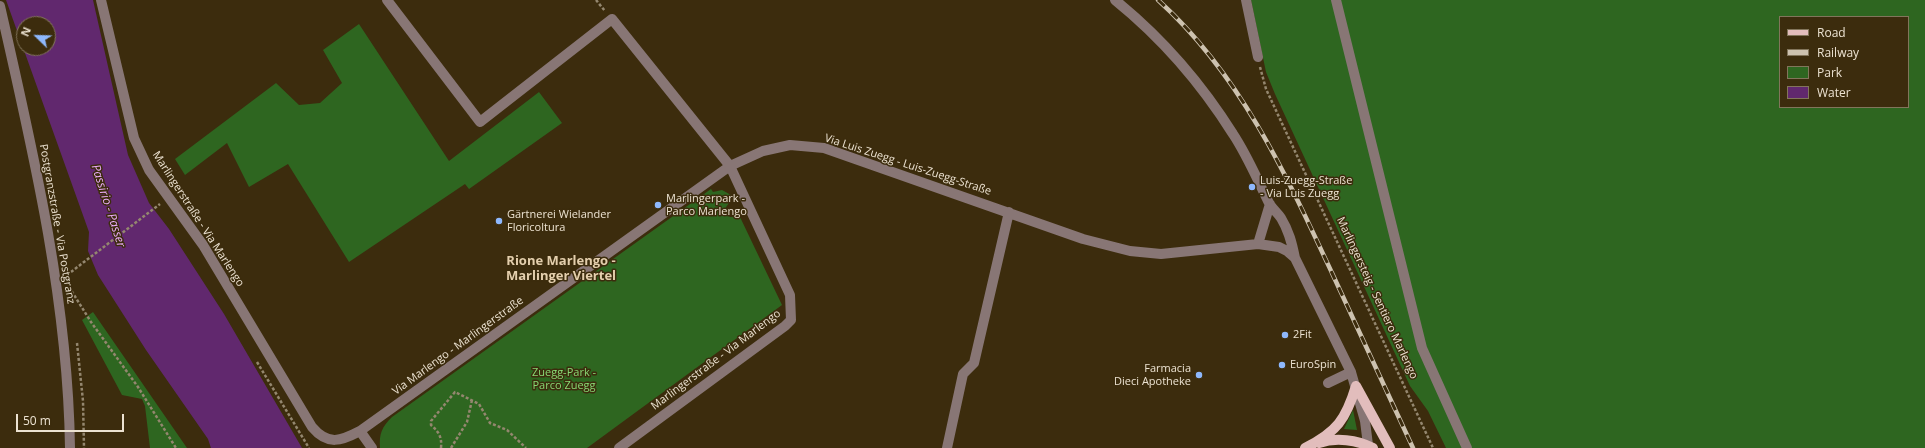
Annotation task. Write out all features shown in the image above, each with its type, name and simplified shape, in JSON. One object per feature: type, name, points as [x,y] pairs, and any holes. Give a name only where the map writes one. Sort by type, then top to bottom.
[{"type":"main road","points":[[1308,447],[1338,426],[1346,414],[1356,386]]},
{"type":"main road","points":[[1356,386],[1390,448]]},
{"type":"main road","points":[[1308,447],[1333,440],[1370,447]]},
{"type":"street","name":"Marlingerstraße - Via Marlengo","points":[[101,0],[134,138],[149,170],[203,245],[312,427],[318,434],[334,444]]},
{"type":"street","points":[[387,0],[480,122],[612,19],[730,166]]},
{"type":"street","points":[[1115,0],[1140,21],[1173,54],[1196,82],[1233,135],[1270,204],[1281,218],[1291,237],[1295,258],[1356,386],[1370,447]]},
{"type":"street","points":[[1246,0],[1258,57]]},
{"type":"street","points":[[1336,0],[1422,348],[1467,448]]},
{"type":"street","name":"Postgranzstraße - Via Postgranz","points":[[0,6],[32,148],[54,270],[66,351],[70,405],[70,448]]},
{"type":"street","name":"Via Luis Zuegg - Luis-Zuegg-Straße","points":[[730,166],[763,150],[790,146],[824,148],[1083,239],[1130,250],[1162,254],[1258,244]]},
{"type":"street","name":"Marlingerstraße - Via Marlengo","points":[[619,448],[779,331],[791,320],[790,295],[730,166]]},
{"type":"street","name":"Via Marlengo - Marlingerstraße","points":[[334,444],[360,431],[730,166]]},
{"type":"street","points":[[1270,204],[1258,244],[1279,247],[1287,251],[1295,258]]},
{"type":"street","points":[[947,448],[963,374],[974,363],[1009,212]]},
{"type":"street","points":[[1328,383],[1350,372]]},
{"type":"street","points":[[360,431],[372,448]]},
{"type":"path","name":"Marlingersteig - Sentiero Marlengo","points":[[1258,57],[1266,89],[1433,448]]},
{"type":"path","points":[[70,273],[158,206]]},
{"type":"path","points":[[66,284],[91,322],[138,387],[176,448]]},
{"type":"path","points":[[441,448],[442,441],[437,430],[430,425],[455,392],[479,404],[490,423],[507,430],[526,448]]},
{"type":"path","points":[[451,448],[467,422],[472,400]]},
{"type":"green space","points":[[1251,0],[1925,0],[1925,448],[1446,448],[1428,411],[1410,386],[1266,72]]},
{"type":"green space","points":[[359,24],[449,161],[539,92],[562,123],[469,189],[465,184],[349,262],[288,164],[249,187],[227,143],[185,175],[175,159],[276,83],[299,105],[320,103],[342,83],[323,50]]},
{"type":"green space","name":"Zuegg-Park - Parco Zuegg","points":[[711,189],[713,192],[722,190],[731,195],[731,200],[724,210],[730,217],[740,217],[782,305],[587,448],[380,448],[382,431],[392,417]]},
{"type":"green space","points":[[93,312],[187,448],[150,448],[145,406],[142,399],[122,395],[82,320]]},
{"type":"green space","points":[[1353,410],[1357,430],[1344,429]]},
{"type":"water","name":"Passirio - Passer","points":[[6,0],[93,0],[128,155],[149,203],[169,229],[224,314],[302,448],[211,448],[208,439],[146,350],[98,275],[88,251],[89,232],[26,56],[56,56],[56,16],[16,16],[16,28]]},
{"type":"railway","points":[[1158,0],[1187,29],[1213,60],[1237,93],[1258,127],[1297,199],[1413,448]]},
{"type":"place","name":"Luis-Zuegg-Straße - Via Luis Zuegg","points":[[1252,187]]},
{"type":"place","name":"Marlingerpark - Parco Marlengo","points":[[658,205]]},
{"type":"place","name":"Gärtnerei Wielander Floricoltura","points":[[499,221]]},
{"type":"place","name":"2Fit","points":[[1285,335]]},
{"type":"place","name":"EuroSpin","points":[[1282,365]]},
{"type":"place","name":"Farmacia Dieci Apotheke","points":[[1199,375]]},
{"type":"district","name":"Rione Marlengo - Marlinger Viertel","points":[[561,268]]}]
